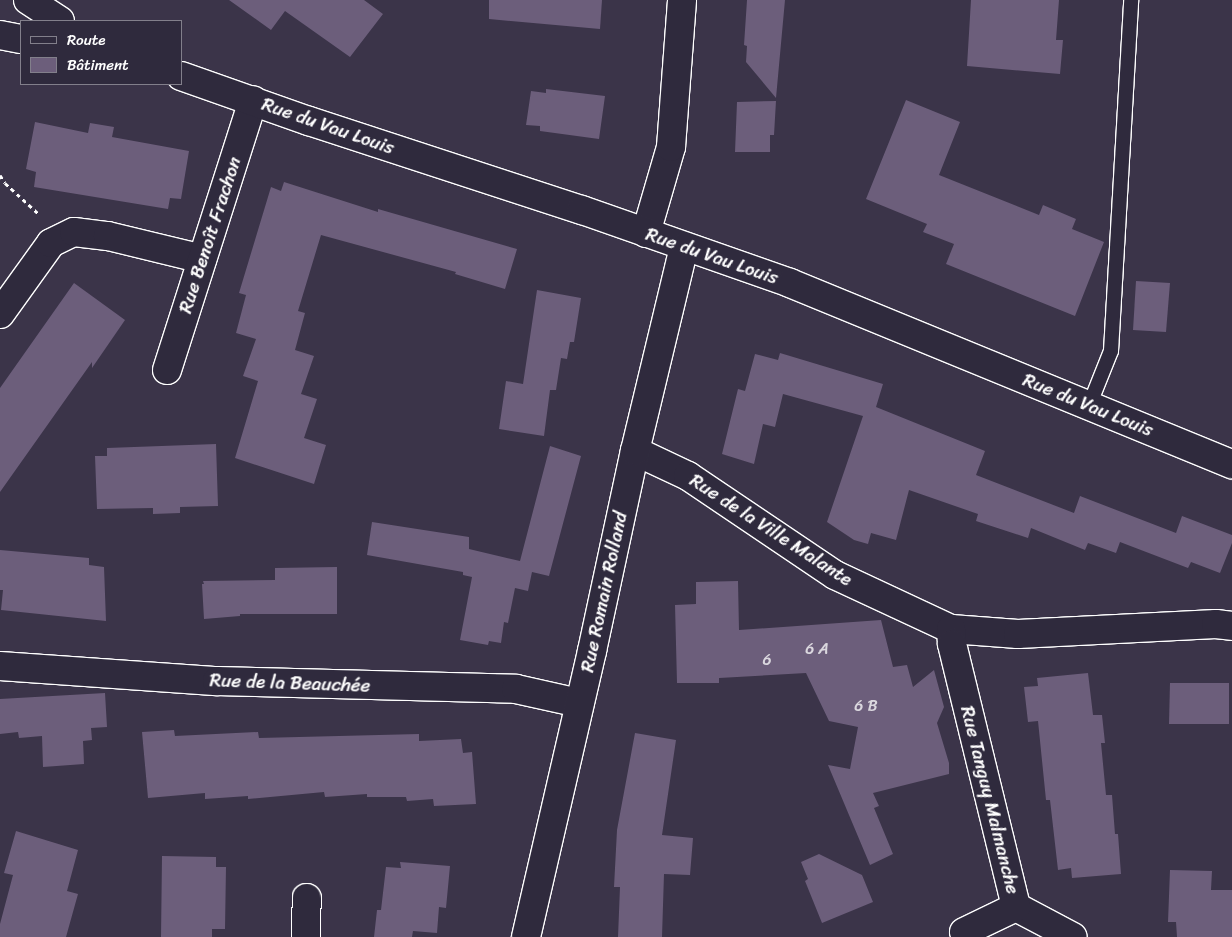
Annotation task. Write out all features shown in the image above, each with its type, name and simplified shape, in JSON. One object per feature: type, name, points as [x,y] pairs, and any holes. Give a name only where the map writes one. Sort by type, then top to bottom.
[{"type":"street","points":[[28,0],[58,20]]},
{"type":"street","points":[[61,0],[78,20]]},
{"type":"street","points":[[646,233],[671,148],[682,0]]},
{"type":"street","points":[[0,35],[20,39]]},
{"type":"street","name":"Rue du Vau Louis","points":[[182,76],[309,121],[573,207],[790,283],[1232,464]]},
{"type":"street","name":"Rue Benoît Frachon","points":[[167,370],[253,100]]},
{"type":"street","points":[[0,314],[51,243],[74,232],[108,236],[202,259]]},
{"type":"street","name":"Rue Romain Rolland","points":[[526,937],[635,451],[684,247]]},
{"type":"street","name":"Rue de la Ville Malante","points":[[635,451],[688,476],[835,575],[952,629],[1018,634],[1216,624],[1232,626]]},
{"type":"street","name":"Rue Tanguy Malmanche","points":[[952,629],[952,644],[1016,907],[1074,937]]},
{"type":"street","name":"Rue de la Beauchée","points":[[0,666],[217,681],[516,689],[579,703]]},
{"type":"street","points":[[306,898],[306,937]]},
{"type":"street","points":[[964,932],[1016,907]]},
{"type":"lane","points":[[1089,406],[1111,351],[1131,0]]},
{"type":"path","points":[[0,175],[5,183],[38,211],[51,243]]},
{"type":"building","points":[[229,0],[364,0],[383,14],[350,57],[285,11],[271,30]]},
{"type":"building","points":[[489,0],[602,0],[600,29],[489,19]]},
{"type":"building","points":[[747,0],[785,0],[776,98],[746,62],[747,46],[744,45]]},
{"type":"building","points":[[971,0],[1059,0],[1056,40],[1063,40],[1060,74],[967,66]]},
{"type":"building","points":[[546,89],[605,96],[599,139],[540,131],[540,126],[526,125],[531,91],[546,93]]},
{"type":"building","points":[[906,100],[960,122],[939,175],[1039,215],[1043,205],[1076,219],[1072,229],[1104,242],[1075,316],[946,264],[954,244],[923,232],[927,224],[866,199]]},
{"type":"building","points":[[776,101],[774,135],[770,135],[770,152],[735,152],[737,102]]},
{"type":"building","points":[[35,122],[88,133],[90,123],[114,127],[112,137],[189,151],[181,199],[170,198],[168,209],[34,187],[36,172],[26,169]]},
{"type":"building","points":[[284,182],[378,212],[378,209],[517,249],[505,289],[455,274],[456,272],[321,235],[298,311],[305,313],[295,350],[314,356],[301,394],[317,399],[304,438],[326,445],[314,484],[235,458],[258,381],[243,376],[256,339],[236,333],[246,295],[239,293],[271,187],[281,191]]},
{"type":"building","points":[[1136,281],[1170,283],[1166,332],[1133,330]]},
{"type":"building","points":[[74,283],[125,320],[92,368],[92,362],[0,492],[0,388]]},
{"type":"building","points":[[537,290],[581,298],[574,342],[570,342],[567,359],[561,358],[556,390],[550,390],[544,436],[499,429],[506,381],[523,384]]},
{"type":"building","points":[[780,353],[883,384],[876,407],[985,451],[976,475],[1074,513],[1080,496],[1176,533],[1182,516],[1232,535],[1232,543],[1220,573],[1191,562],[1188,568],[1120,542],[1116,553],[1088,543],[1085,550],[1031,528],[1028,538],[976,521],[978,514],[909,490],[896,540],[871,533],[868,544],[854,540],[827,522],[863,416],[783,394],[775,427],[763,424],[754,464],[722,454],[738,389],[745,391],[755,354],[778,360]]},
{"type":"building","points":[[216,444],[218,506],[180,507],[180,513],[153,514],[153,508],[97,509],[95,456],[107,456],[107,448]]},
{"type":"building","points":[[550,446],[581,456],[549,576],[532,572],[528,591],[515,588],[508,623],[504,622],[501,643],[489,641],[488,645],[460,640],[472,577],[463,575],[463,572],[367,555],[372,522],[469,537],[469,549],[520,561]]},
{"type":"building","points":[[0,550],[89,558],[89,565],[104,567],[106,621],[1,610],[3,590],[0,590]]},
{"type":"building","points":[[337,567],[337,614],[240,614],[240,616],[204,619],[203,581],[275,580],[275,568]]},
{"type":"building","points":[[738,581],[739,630],[881,620],[893,667],[907,665],[913,687],[934,670],[944,707],[937,723],[949,763],[949,774],[873,793],[879,806],[874,808],[893,854],[870,865],[828,765],[850,769],[858,727],[829,721],[806,673],[719,678],[719,683],[677,683],[675,605],[696,604],[696,582]]},
{"type":"building","points":[[1088,673],[1093,715],[1102,715],[1105,743],[1101,743],[1106,795],[1112,795],[1115,834],[1118,834],[1121,874],[1072,878],[1071,868],[1058,870],[1050,800],[1046,800],[1038,721],[1028,722],[1024,687],[1038,686],[1037,678]]},
{"type":"building","points":[[1170,683],[1229,683],[1229,724],[1169,724]]},
{"type":"building","points":[[105,693],[107,727],[91,728],[92,740],[83,741],[84,764],[43,767],[42,736],[19,738],[18,732],[0,734],[0,699]]},
{"type":"building","points":[[174,730],[175,736],[258,732],[259,738],[419,734],[419,741],[461,739],[463,753],[472,752],[476,804],[434,806],[433,799],[407,801],[406,797],[367,797],[367,794],[325,797],[324,792],[248,799],[248,796],[205,799],[205,793],[148,798],[142,732]]},
{"type":"building","points":[[635,733],[676,740],[662,835],[693,838],[690,875],[664,874],[662,937],[618,937],[620,887],[614,887],[617,830]]},
{"type":"building","points":[[16,831],[78,850],[67,891],[78,894],[66,937],[0,937],[0,924],[13,875],[4,873]]},
{"type":"building","points":[[819,854],[862,875],[873,902],[822,923],[805,881],[808,879],[801,862]]},
{"type":"building","points":[[162,856],[216,857],[216,867],[226,867],[225,929],[212,929],[212,937],[161,937]]},
{"type":"building","points":[[400,862],[450,866],[446,908],[439,907],[437,933],[413,931],[412,937],[374,937],[377,910],[381,910],[386,867],[401,868]]},
{"type":"building","points":[[1170,870],[1212,871],[1211,890],[1232,890],[1232,937],[1177,937],[1176,922],[1168,922]]}]
